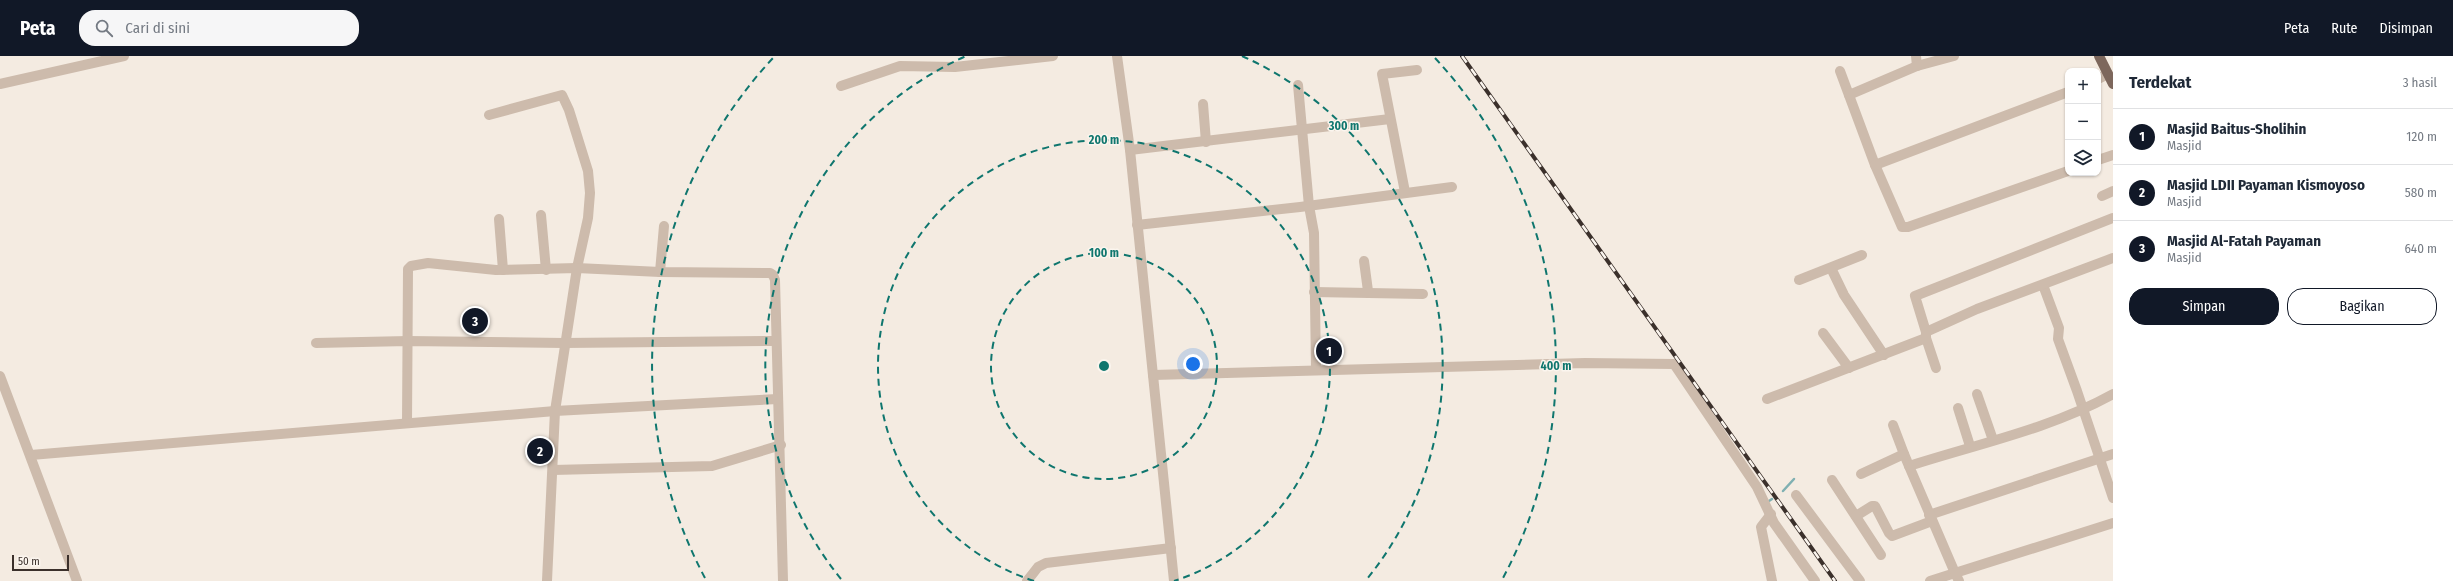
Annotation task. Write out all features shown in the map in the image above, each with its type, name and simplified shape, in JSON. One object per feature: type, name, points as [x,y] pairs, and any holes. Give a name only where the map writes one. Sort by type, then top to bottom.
[{"type":"main road","points":[[2099,56],[2113,84]]},
{"type":"street","points":[[0,84],[124,56]]},
{"type":"street","points":[[841,86],[900,66],[1053,56]]},
{"type":"street","points":[[1117,56],[1130,150],[1174,581]]},
{"type":"street","points":[[1850,95],[1916,61],[1954,56]]},
{"type":"street","points":[[1406,192],[1382,74],[1416,70]]},
{"type":"street","points":[[1840,71],[1899,224],[1904,228],[2065,173]]},
{"type":"street","points":[[2101,78],[2108,74]]},
{"type":"street","points":[[1298,85],[1309,206],[1314,233],[1316,369]]},
{"type":"street","points":[[1875,165],[2065,93]]},
{"type":"street","points":[[489,115],[562,95],[588,172],[588,218],[577,268],[564,343],[555,411],[546,581]]},
{"type":"street","points":[[1203,104],[1206,142]]},
{"type":"street","points":[[1130,150],[1302,131],[1390,119]]},
{"type":"street","points":[[2101,159],[2113,155]]},
{"type":"street","points":[[1138,225],[1309,206],[1452,187]]},
{"type":"street","points":[[2102,196],[2113,192]]},
{"type":"street","points":[[541,215],[546,270]]},
{"type":"street","points":[[1936,368],[1915,296],[2113,218]]},
{"type":"street","points":[[499,219],[503,270]]},
{"type":"street","points":[[660,272],[664,226]]},
{"type":"street","points":[[1799,280],[1862,256]]},
{"type":"street","points":[[1767,399],[1884,355],[1977,309],[2113,258]]},
{"type":"street","points":[[1364,261],[1368,291]]},
{"type":"street","points":[[406,423],[408,269],[411,266],[428,263],[503,270],[577,268],[660,272],[770,273],[774,275],[776,280],[775,341],[781,445],[783,581]]},
{"type":"street","points":[[1831,268],[1844,295],[1884,355]]},
{"type":"street","points":[[2043,285],[2059,328],[2058,339],[2113,498]]},
{"type":"street","points":[[1314,292],[1368,291],[1423,294]]},
{"type":"street","points":[[1823,333],[1849,368]]},
{"type":"street","points":[[316,343],[408,341],[564,343],[775,341]]},
{"type":"street","points":[[1153,374],[1585,363],[1674,364],[1757,486],[1774,523],[1815,581]]},
{"type":"street","points":[[1,380],[31,455],[77,581]]},
{"type":"street","points":[[1977,394],[1993,440]]},
{"type":"street","points":[[1909,466],[2083,410],[2113,394]]},
{"type":"street","points":[[31,455],[555,411],[778,399]]},
{"type":"street","points":[[1958,408],[1970,446]]},
{"type":"street","points":[[1893,425],[1957,577]]},
{"type":"street","points":[[553,470],[712,466],[781,445]]},
{"type":"street","points":[[1861,474],[1904,454]]},
{"type":"street","points":[[1856,516],[1872,506],[1875,506],[1892,536],[1931,518],[2113,454]]},
{"type":"street","points":[[1832,480],[1881,555]]},
{"type":"street","points":[[1796,496],[1860,581]]},
{"type":"street","points":[[1771,514],[1761,527],[1772,581]]},
{"type":"street","points":[[1930,581],[1957,577],[2113,523]]},
{"type":"street","points":[[1026,581],[1038,567],[1046,563],[1171,548]]},
{"type":"waterway","points":[[1783,491],[1794,479]]},
{"type":"railway","points":[[1462,56],[1835,581]]},
{"type":"place","name":"Masjid Al-Fatah Payaman","points":[[475,321]]},
{"type":"place","name":"Masjid Baitus-Sholihin","points":[[1329,351]]},
{"type":"place","name":"Masjid LDII Payaman Kismoyoso","points":[[540,451]]}]
